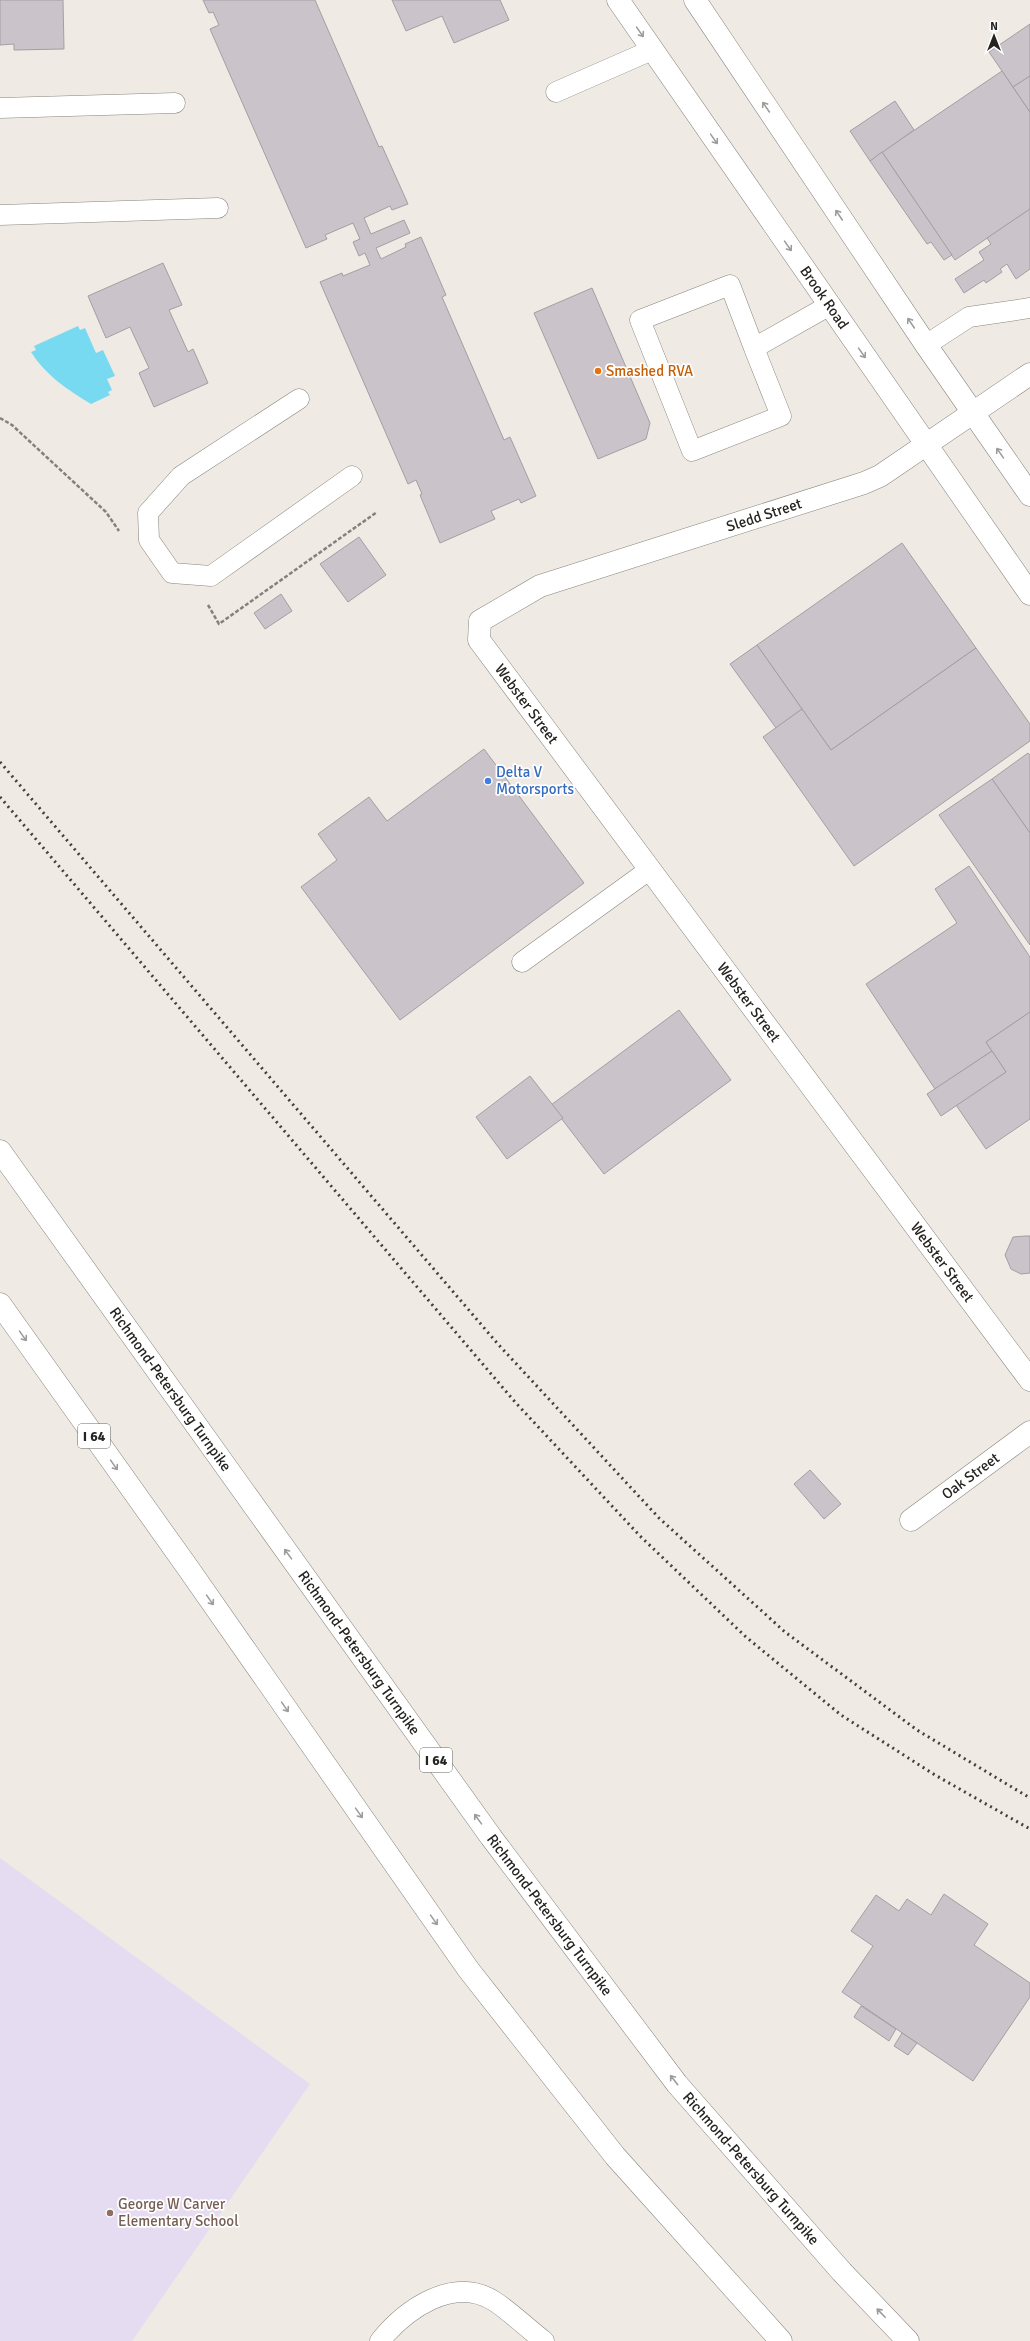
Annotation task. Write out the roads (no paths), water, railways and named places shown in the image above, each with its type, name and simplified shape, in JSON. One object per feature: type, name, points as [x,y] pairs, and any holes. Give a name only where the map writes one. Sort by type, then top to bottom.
[{"type":"main road","name":"Brook Road","points":[[618,0],[1030,594]]},
{"type":"main road","points":[[695,0],[926,345],[1030,495]]},
{"type":"main road","name":"Sledd Street","points":[[480,621],[540,586],[864,483],[927,446],[1030,374]]},
{"type":"main road","name":"Webster Street","points":[[480,621],[479,640],[1030,1380]]},
{"type":"main road","name":"Richmond-Petersburg Turnpike","points":[[0,1151],[491,1837],[677,2084],[842,2272],[908,2341]]},
{"type":"main road","name":"I 64","points":[[0,1304],[188,1568],[468,1969],[615,2156],[776,2338]]},
{"type":"main road","name":"Oak Street","points":[[911,1520],[1030,1432]]},
{"type":"lane","points":[[556,92],[652,50]]},
{"type":"lane","points":[[0,108],[175,102]]},
{"type":"lane","points":[[0,215],[218,208]]},
{"type":"lane","points":[[730,285],[754,348],[781,416],[692,451],[640,320],[730,285]]},
{"type":"lane","points":[[754,348],[830,305]]},
{"type":"lane","points":[[926,345],[969,317],[1030,308]]},
{"type":"lane","points":[[299,399],[181,476],[148,513],[149,540],[158,554],[172,573],[211,576],[352,476]]},
{"type":"lane","points":[[522,962],[649,870]]},
{"type":"lane","points":[[380,2341],[409,2312],[453,2292],[477,2294],[493,2300],[544,2341]]},
{"type":"water","points":[[78,326],[80,330],[85,328],[96,353],[103,350],[115,376],[107,379],[112,390],[108,392],[110,395],[91,404],[50,375],[31,352],[36,350],[34,346]]},
{"type":"railway","points":[[0,762],[497,1343],[659,1518],[785,1632],[917,1730],[1030,1798]]},
{"type":"railway","points":[[0,797],[515,1402],[640,1536],[746,1637],[841,1715],[935,1775],[1030,1829]]},
{"type":"place","name":"Smashed RVA","points":[[598,371]]},
{"type":"place","name":"Delta V Motorsports","points":[[488,781]]},
{"type":"place","name":"George W Carver Elementary School","points":[[110,2213]]}]
